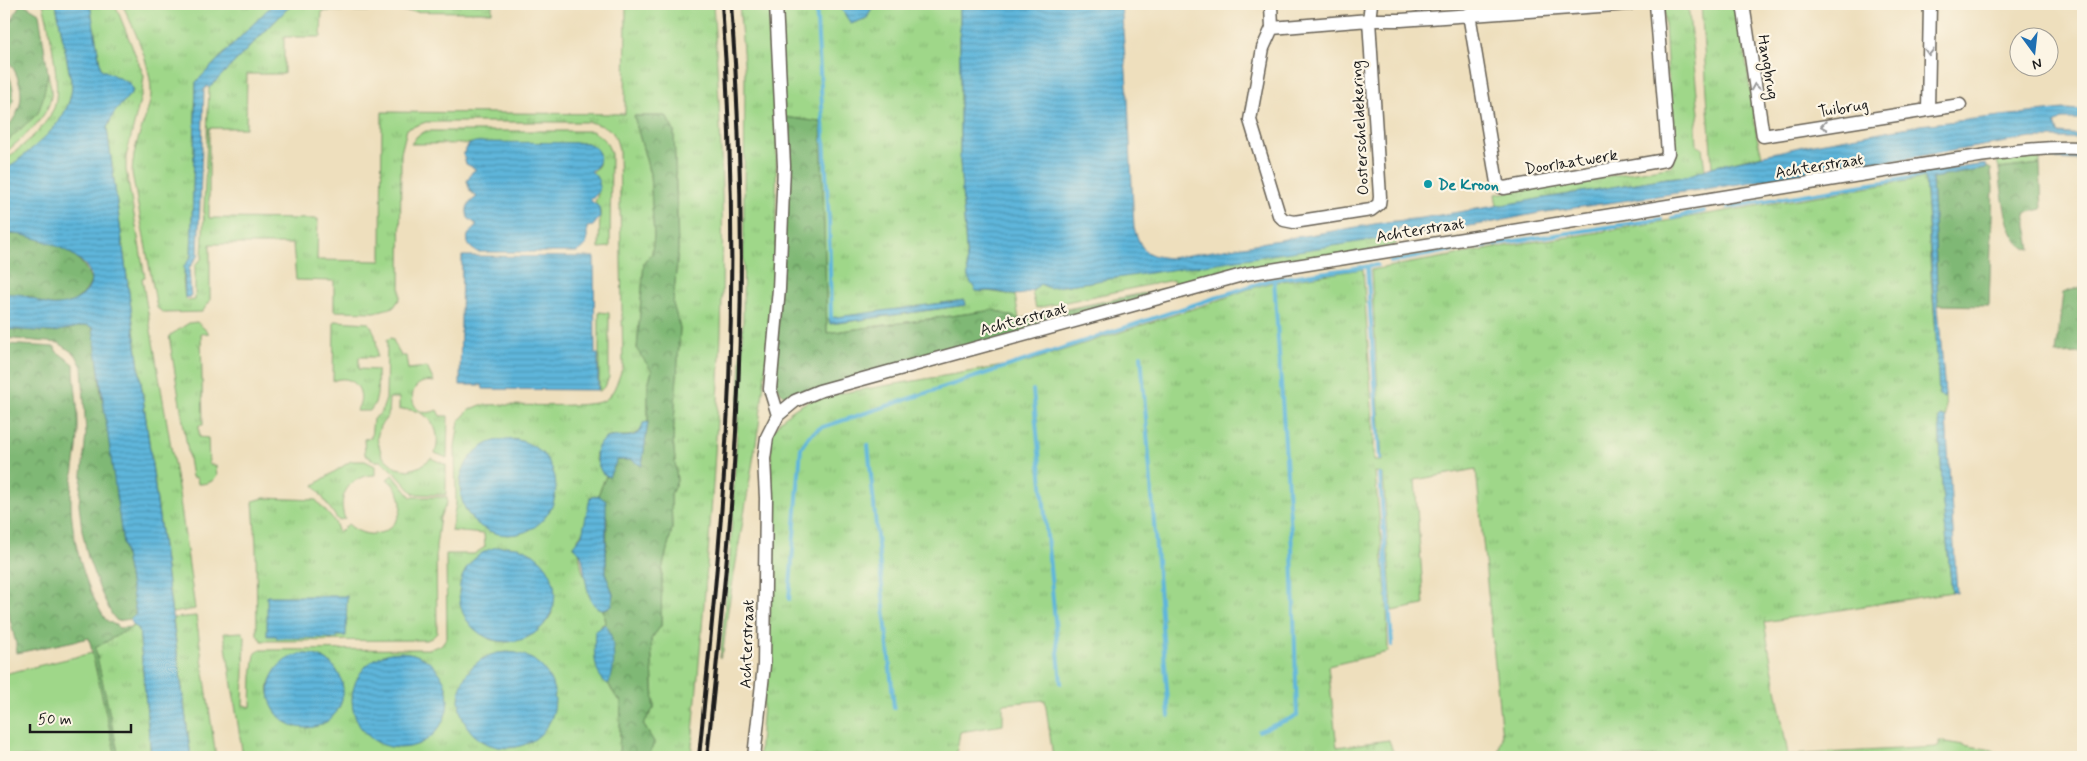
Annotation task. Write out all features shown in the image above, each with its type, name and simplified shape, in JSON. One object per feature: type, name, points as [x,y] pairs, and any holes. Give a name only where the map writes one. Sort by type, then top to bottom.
[{"type":"street","points":[[776,4],[784,166],[779,289],[770,389],[778,415]]},
{"type":"street","points":[[1271,4],[1272,28],[1629,4]]},
{"type":"street","points":[[1369,20],[1371,4]]},
{"type":"street","name":"Doorlaatwerk","points":[[1469,14],[1497,183],[1504,188],[1665,160],[1668,153],[1656,4]]},
{"type":"street","name":"Hangbrug","points":[[1743,4],[1763,136]]},
{"type":"street","points":[[1928,110],[1930,4]]},
{"type":"street","name":"Oosterscheldekering","points":[[1272,28],[1263,48],[1250,120],[1279,215],[1284,220],[1294,222],[1371,210],[1379,204],[1369,20]]},
{"type":"street","name":"Tuibrug","points":[[1763,136],[1960,105]]},
{"type":"street","name":"Achterstraat","points":[[754,757],[764,665],[766,498],[764,459],[767,437],[778,415],[795,401],[819,390],[1246,274],[1960,159],[2037,148],[2061,146],[2083,148]]},
{"type":"green space","points":[[20,4],[24,4],[39,13],[48,73],[38,113],[4,144],[4,130],[17,112],[21,93],[16,74],[4,55],[4,29],[11,22]]},
{"type":"green space","points":[[43,4],[56,4],[72,86],[70,100],[57,124],[47,135],[4,172],[4,161],[39,130],[54,108],[57,87],[56,72]]},
{"type":"green space","points":[[90,4],[115,4],[144,76],[142,92],[126,157],[126,170],[145,277],[142,278],[179,493],[195,609],[172,613],[107,128],[114,113],[133,91],[129,83],[101,70]]},
{"type":"green space","points":[[122,4],[273,4],[196,82],[191,257],[184,276],[185,298],[188,301],[195,300],[195,266],[202,258],[209,88],[292,4],[492,4],[492,12],[322,11],[321,37],[284,37],[284,74],[247,74],[246,128],[209,128],[209,218],[318,219],[317,260],[381,261],[382,112],[625,114],[626,4],[713,4],[721,168],[723,251],[721,333],[712,492],[691,757],[649,757],[654,742],[643,724],[654,708],[651,639],[661,626],[662,570],[672,529],[671,494],[677,481],[673,439],[680,328],[673,304],[678,250],[677,209],[674,131],[666,116],[634,116],[650,174],[654,236],[652,253],[644,263],[637,349],[652,371],[648,384],[648,422],[643,423],[640,430],[635,434],[608,437],[599,446],[596,459],[606,476],[598,495],[590,498],[585,526],[577,540],[582,570],[598,608],[603,609],[605,624],[601,625],[607,684],[621,701],[619,757],[360,757],[287,755],[243,757],[224,633],[242,632],[245,637],[243,705],[251,707],[255,654],[260,650],[430,649],[441,645],[447,637],[446,554],[474,554],[485,547],[484,534],[451,531],[456,503],[455,447],[459,421],[469,410],[481,405],[546,406],[597,403],[605,400],[611,393],[623,366],[619,150],[615,137],[610,130],[589,122],[426,122],[407,129],[401,153],[400,298],[394,307],[375,312],[334,311],[334,281],[296,280],[293,244],[210,244],[210,301],[202,312],[164,313],[157,308],[132,173],[136,145],[150,102],[150,79],[138,38]],"holes":[[[514,439],[530,445],[544,455],[531,529],[522,533],[503,534],[485,529],[465,509]],[[518,547],[534,554],[552,613],[540,628],[525,638],[508,642],[489,639],[459,592],[463,575]],[[305,654],[313,655],[331,664],[339,674],[343,689],[315,726],[296,726],[276,706],[271,699],[269,691],[272,676],[283,664]]]},
{"type":"green space","points":[[739,4],[771,4],[777,119],[775,289],[759,425],[728,610],[723,651],[720,658],[730,555],[743,323],[745,75]]},
{"type":"green space","points":[[779,4],[838,4],[851,23],[867,18],[874,4],[960,4],[960,161],[968,278],[982,292],[1015,295],[1019,319],[994,310],[827,333],[821,122],[784,117]],"holes":[[[964,300],[966,305],[831,324],[829,319]]]},
{"type":"green space","points":[[1688,4],[1699,113],[1696,127],[1697,146],[1702,148],[1705,170],[1687,176],[1497,206],[1495,194],[1673,166],[1664,7]]},
{"type":"green space","points":[[1701,4],[1738,4],[1757,137],[1762,155],[1712,167]]},
{"type":"green space","points":[[4,68],[11,80],[13,100],[4,119]]},
{"type":"green space","points":[[48,73],[51,96],[45,113],[4,154],[4,144],[38,113]]},
{"type":"green space","points":[[634,116],[666,116],[674,131],[678,250],[673,304],[680,328],[673,439],[677,481],[671,494],[672,529],[662,570],[661,626],[651,639],[654,708],[643,724],[654,742],[649,757],[619,757],[621,701],[616,697],[608,683],[612,671],[612,663],[609,629],[605,624],[603,609],[609,608],[613,595],[606,575],[607,518],[598,495],[606,476],[609,476],[617,460],[631,460],[642,465],[648,422],[648,384],[652,371],[637,350],[644,263],[652,253],[654,236],[650,174]]},
{"type":"green space","points":[[784,117],[821,122],[827,333],[994,310],[1019,319],[1164,289],[1166,292],[794,397],[783,395],[776,386]]},
{"type":"green space","points":[[426,131],[592,131],[596,133],[602,138],[611,154],[610,247],[599,248],[600,211],[595,202],[598,194],[596,176],[592,173],[599,165],[599,153],[587,143],[411,144],[417,136]]},
{"type":"green space","points":[[2040,152],[2040,164],[1999,169],[1997,162],[2000,158]]},
{"type":"green space","points":[[2040,164],[2042,209],[2025,213],[2031,249],[2022,246],[2015,239],[2010,229],[2006,216],[1999,169]]},
{"type":"green space","points":[[1987,167],[1991,169],[1993,188],[1989,306],[1938,305],[1932,178],[1985,169]]},
{"type":"green space","points":[[1925,178],[1932,291],[1943,397],[1945,394],[1946,418],[1942,416],[1939,419],[1943,505],[1952,592],[1764,622],[1788,755],[1936,747],[1939,745],[1939,741],[1993,750],[1999,757],[1497,757],[1502,737],[1476,469],[1415,480],[1424,605],[1392,611],[1383,474],[1375,472],[1387,604],[1388,652],[1328,666],[1337,747],[1389,740],[1395,757],[1053,757],[1045,700],[1003,704],[1003,725],[960,732],[956,757],[759,757],[772,583],[771,434],[780,421],[791,411],[803,404],[818,397],[1027,362],[1269,283],[1363,269],[1374,461],[1382,461],[1371,270],[1524,243]]},
{"type":"green space","points":[[19,234],[63,248],[81,262],[91,281],[84,293],[67,304],[60,305],[41,303],[28,296],[19,294],[4,294],[4,235]]},
{"type":"green space","points":[[1395,235],[1396,245],[1176,289],[1173,280],[1036,308],[1032,292],[1040,284],[1049,288]]},
{"type":"green space","points":[[2083,286],[2083,353],[2056,354],[2063,293]]},
{"type":"green space","points":[[599,312],[609,313],[609,377],[606,385],[599,392]]},
{"type":"green space","points":[[334,321],[369,323],[374,331],[377,357],[359,357],[359,369],[377,370],[377,397],[370,411],[356,411],[361,397],[357,386],[347,379],[333,381]]},
{"type":"green space","points":[[197,322],[209,333],[201,334],[203,425],[199,425],[199,437],[208,438],[209,464],[216,466],[217,476],[209,483],[204,484],[198,484],[197,478],[192,477],[169,336],[189,323]]},
{"type":"green space","points":[[87,325],[93,328],[95,334],[101,394],[108,424],[123,544],[136,614],[130,619],[117,621],[100,590],[88,558],[82,530],[79,504],[86,434],[82,367],[76,355],[59,343],[4,338],[4,329],[54,332]]},
{"type":"green space","points":[[392,338],[401,356],[406,356],[408,369],[427,367],[434,382],[424,382],[417,386],[413,392],[413,399],[415,406],[420,411],[427,413],[437,410],[440,416],[448,416],[447,458],[435,453],[437,435],[435,427],[425,415],[409,410],[399,410],[399,398],[389,398],[388,416],[380,426],[377,438],[382,456],[396,468],[409,470],[421,466],[431,458],[446,465],[446,495],[414,494],[381,461],[375,461],[365,455],[364,439],[371,438],[373,419],[381,413],[386,399],[387,339]]},
{"type":"green space","points":[[4,344],[55,347],[56,351],[74,364],[78,432],[71,505],[77,548],[85,578],[105,619],[119,628],[132,627],[95,648],[119,757],[116,757],[89,638],[17,653],[4,595]]},
{"type":"green space","points":[[351,461],[365,461],[375,466],[375,475],[358,479],[347,488],[342,502],[345,519],[338,520],[314,485]]},
{"type":"green space","points":[[393,475],[411,497],[447,497],[447,503],[440,517],[436,546],[437,633],[432,638],[426,640],[262,641],[257,635],[256,546],[253,501],[264,498],[316,500],[335,522],[339,533],[348,524],[361,532],[373,534],[385,531],[394,524],[399,514],[401,503],[397,491],[387,479]]},
{"type":"green space","points":[[196,616],[216,757],[191,757],[173,618]]},
{"type":"green space","points":[[132,624],[139,629],[151,757],[119,757],[95,648],[132,627]]},
{"type":"green space","points":[[92,653],[116,757],[4,757],[4,674]]},
{"type":"water","points":[[56,4],[90,4],[101,69],[129,83],[133,91],[114,113],[107,128],[191,757],[151,757],[139,629],[132,624],[130,619],[136,614],[123,544],[93,328],[87,325],[54,332],[4,329],[4,294],[23,295],[50,305],[63,304],[74,301],[83,295],[91,280],[88,269],[78,259],[64,250],[30,237],[4,234],[4,172],[47,135],[57,124],[70,100],[72,86]]},
{"type":"water","points":[[273,4],[292,4],[209,88],[207,86],[204,90],[198,256],[189,268],[191,297],[185,298],[184,266],[191,257],[196,82]]},
{"type":"water","points":[[838,4],[874,4],[867,18],[851,24]]},
{"type":"water","points":[[960,4],[1121,4],[1134,228],[1142,247],[1150,254],[1162,257],[1171,258],[1387,222],[1687,176],[1712,167],[1808,145],[1920,125],[2064,109],[2083,110],[2083,119],[2062,119],[2055,123],[2058,133],[2083,135],[2083,138],[2031,138],[1829,171],[1539,213],[1419,234],[1418,232],[1410,232],[1402,226],[1392,237],[1049,288],[1040,284],[1034,290],[1016,295],[976,291],[968,278],[960,161]]},
{"type":"water","points":[[475,142],[587,143],[596,148],[600,160],[591,171],[597,178],[600,186],[597,193],[590,200],[599,207],[600,217],[593,226],[587,227],[584,248],[577,252],[478,252],[471,248],[468,244],[468,235],[477,225],[468,218],[467,208],[469,203],[477,197],[470,191],[467,181],[476,169],[466,164],[463,154],[468,145]]},
{"type":"water","points":[[2046,155],[2083,155],[2083,160],[2046,159]]},
{"type":"water","points":[[1986,164],[1987,168],[1985,169],[1932,178],[1944,398],[1939,396],[1925,178],[1927,172]]},
{"type":"water","points":[[462,256],[594,257],[595,354],[598,354],[598,390],[483,389],[482,385],[460,385]]},
{"type":"water","points":[[965,300],[966,305],[830,324],[829,318]]},
{"type":"water","points":[[1941,416],[1946,418],[1957,593],[1952,592],[1943,505],[1939,418]]},
{"type":"water","points":[[648,422],[642,466],[631,460],[617,460],[609,477],[602,473],[596,454],[602,441],[606,438],[635,435],[643,423]]},
{"type":"water","points":[[508,439],[526,443],[542,453],[552,469],[556,487],[552,505],[542,521],[526,531],[508,535],[490,531],[474,521],[464,505],[460,487],[464,469],[474,453],[490,443]]},
{"type":"water","points":[[598,495],[606,501],[606,575],[613,594],[612,605],[603,609],[596,607],[592,601],[588,592],[581,555],[573,546],[582,535],[590,498]]},
{"type":"water","points":[[507,546],[525,550],[541,560],[551,576],[555,594],[551,612],[541,628],[525,638],[507,642],[489,638],[473,628],[463,612],[459,594],[463,576],[473,560],[489,550]]},
{"type":"water","points":[[267,596],[347,596],[346,636],[337,636],[337,638],[277,638],[276,636],[267,636]]},
{"type":"water","points":[[605,624],[611,636],[614,653],[613,671],[608,684],[599,674],[594,652],[595,631]]},
{"type":"water","points":[[400,652],[418,655],[434,666],[445,682],[448,700],[445,718],[434,734],[418,745],[400,748],[382,745],[366,734],[355,718],[352,700],[355,682],[366,666],[382,655]]},
{"type":"water","points":[[507,652],[525,656],[541,666],[551,682],[555,700],[551,718],[541,734],[525,744],[507,748],[489,744],[473,734],[463,718],[459,700],[463,682],[473,666],[489,656]]},
{"type":"water","points":[[306,654],[320,657],[332,665],[340,677],[343,691],[340,705],[332,717],[320,725],[306,728],[292,725],[280,717],[272,705],[269,691],[272,677],[280,665],[292,657]]},
{"type":"waterway","points":[[816,4],[829,222],[831,318]]},
{"type":"waterway","points":[[1728,207],[1927,175]]},
{"type":"waterway","points":[[1672,218],[1704,211]]},
{"type":"waterway","points":[[1390,262],[1448,251],[1661,219]]},
{"type":"waterway","points":[[789,599],[801,448],[809,436],[820,428],[1269,280],[1377,265]]},
{"type":"waterway","points":[[1367,266],[1380,459]]},
{"type":"waterway","points":[[1259,731],[1297,716],[1292,548],[1274,279]]},
{"type":"waterway","points":[[1141,355],[1169,716]]},
{"type":"waterway","points":[[1033,390],[1061,683]]},
{"type":"waterway","points":[[868,445],[894,708]]},
{"type":"waterway","points":[[1380,475],[1392,645]]},
{"type":"railway","points":[[699,757],[720,524],[727,430],[731,335],[731,193],[722,4]]},
{"type":"railway","points":[[707,757],[730,514],[739,379],[741,272],[740,164],[731,4]]},
{"type":"place","name":"De Kroon","points":[[1428,184]]}]
